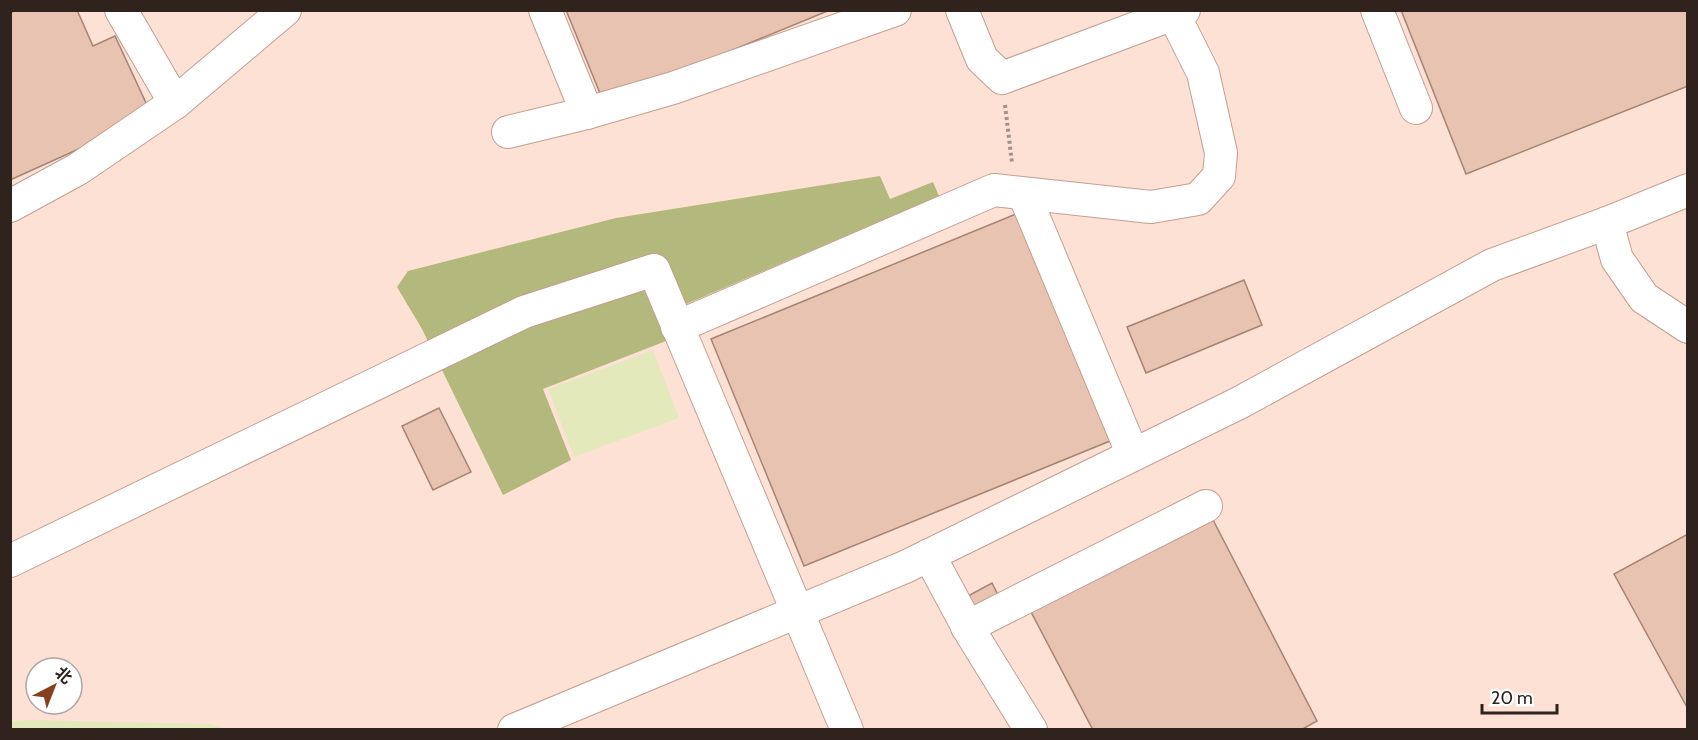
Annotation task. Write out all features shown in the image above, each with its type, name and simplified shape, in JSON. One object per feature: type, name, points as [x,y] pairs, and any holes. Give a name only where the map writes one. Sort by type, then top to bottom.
[{"type":"lane","points":[[121,10],[175,104]]},
{"type":"lane","points":[[10,206],[78,169],[175,104],[285,10]]},
{"type":"lane","points":[[545,10],[587,113]]},
{"type":"lane","points":[[508,132],[587,113],[673,88],[895,10]]},
{"type":"lane","points":[[678,327],[994,190],[1151,207],[1198,199],[1219,176],[1221,153],[1203,73],[1179,13],[1002,78],[982,59],[962,10]]},
{"type":"lane","points":[[1377,10],[1416,108]]},
{"type":"lane","points":[[514,729],[798,612],[929,555],[1239,403],[1492,265],[1607,223],[1688,190]]},
{"type":"lane","points":[[1024,194],[1133,455]]},
{"type":"lane","points":[[1607,223],[1617,259],[1644,298],[1688,327]]},
{"type":"lane","points":[[10,561],[524,312],[654,270],[848,729]]},
{"type":"lane","points":[[967,627],[1206,506]]},
{"type":"lane","points":[[929,555],[967,627],[1031,729]]},
{"type":"path","points":[[1002,78],[1011,161],[1024,194]]},
{"type":"shaded area","points":[[10,11],[1687,11],[1687,729],[11,729]]},
{"type":"green space","points":[[880,176],[890,199],[933,182],[939,196],[656,317],[666,341],[543,389],[571,460],[503,495],[422,329],[397,287],[408,271],[616,218]]},
{"type":"green space","points":[[653,350],[679,418],[574,457],[548,389]]},
{"type":"green space","points":[[11,721],[209,724],[228,729],[11,729]]},
{"type":"building","points":[[16,10],[77,10],[93,46],[115,36],[152,116],[10,180],[10,13]]},
{"type":"building","points":[[566,10],[830,10],[604,103]]},
{"type":"building","points":[[1401,10],[1688,10],[1688,86],[1466,174]]},
{"type":"building","points":[[1016,214],[1110,441],[804,566],[711,339]]},
{"type":"building","points":[[1244,280],[1262,325],[1146,373],[1127,327]]},
{"type":"building","points":[[439,408],[471,472],[433,490],[402,426]]},
{"type":"building","points":[[1211,516],[1317,721],[1301,730],[1093,730],[1030,610]]},
{"type":"building","points":[[1688,534],[1688,709],[1614,574]]},
{"type":"building","points":[[992,583],[999,597],[973,610],[966,597]]}]
